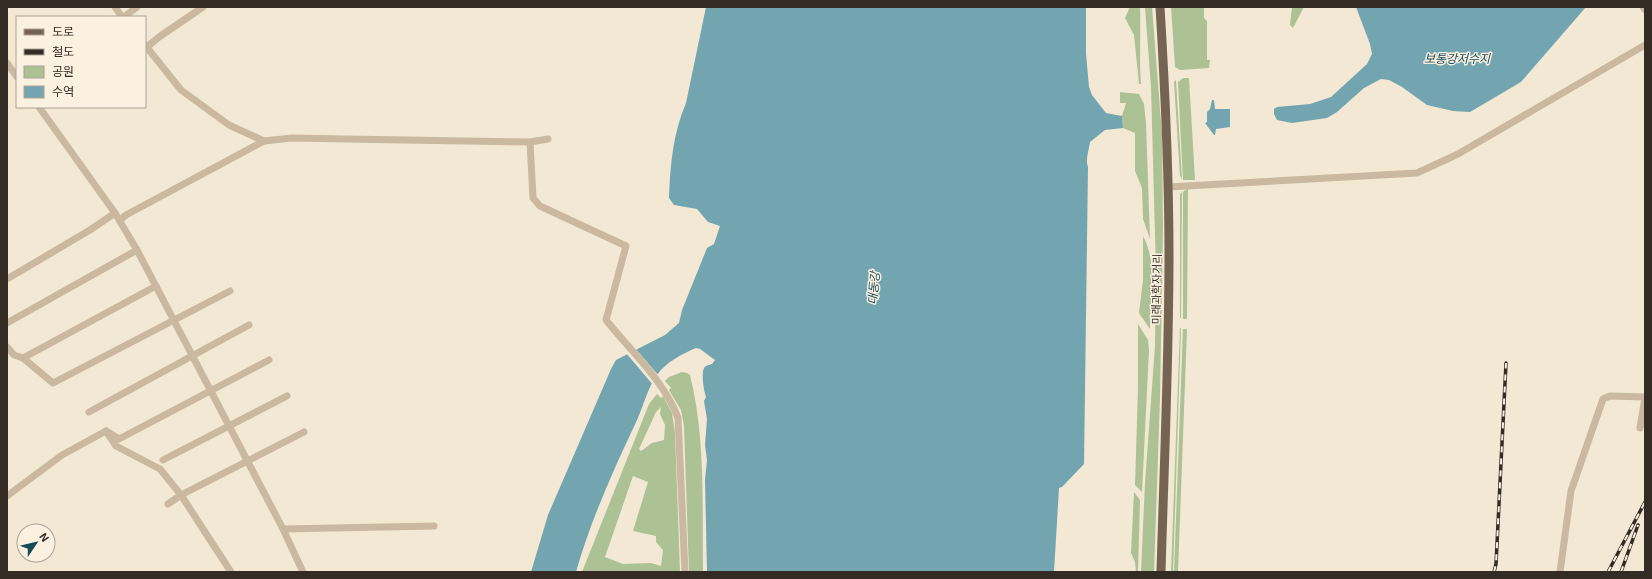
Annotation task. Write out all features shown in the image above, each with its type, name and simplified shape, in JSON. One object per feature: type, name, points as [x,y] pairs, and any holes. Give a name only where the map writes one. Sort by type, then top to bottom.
[{"type":"main road","name":"미래과학자거리","points":[[1160,7],[1167,126],[1169,254],[1168,372],[1161,572]]},
{"type":"street","points":[[115,7],[122,16]]},
{"type":"street","points":[[124,16],[137,7]]},
{"type":"street","points":[[203,7],[146,46],[181,90],[229,125],[264,141]]},
{"type":"street","points":[[1168,187],[1417,173],[1458,154],[1645,45]]},
{"type":"street","points":[[7,63],[16,76]]},
{"type":"street","points":[[40,108],[120,220],[283,529],[303,572]]},
{"type":"street","points":[[120,220],[126,215],[264,141],[292,138],[530,142],[548,139]]},
{"type":"street","points":[[530,142],[533,198],[540,206],[626,246],[606,320],[660,385],[672,403],[678,418],[684,572]]},
{"type":"street","points":[[7,279],[90,230],[115,213]]},
{"type":"street","points":[[7,323],[137,250]]},
{"type":"street","points":[[23,358],[156,286]]},
{"type":"street","points":[[7,347],[14,355],[23,358],[53,383],[230,291]]},
{"type":"street","points":[[89,412],[249,325]]},
{"type":"street","points":[[106,431],[119,439],[269,360]]},
{"type":"street","points":[[163,460],[287,396]]},
{"type":"street","points":[[1560,572],[1571,491],[1603,399],[1610,396],[1645,398],[1640,428]]},
{"type":"street","points":[[106,431],[116,446],[160,469],[181,495],[232,572]]},
{"type":"street","points":[[7,496],[62,455],[106,431]]},
{"type":"street","points":[[168,504],[181,495],[304,432]]},
{"type":"street","points":[[283,529],[434,526]]},
{"type":"green space","points":[[1130,7],[1140,7],[1141,84],[1139,84],[1134,35],[1125,18]]},
{"type":"green space","points":[[1145,7],[1152,7],[1162,135],[1163,229],[1160,398],[1154,572],[1141,572],[1145,483],[1155,346],[1156,272],[1151,87]]},
{"type":"green space","points":[[1171,7],[1204,7],[1204,18],[1207,21],[1207,60],[1210,60],[1209,68],[1180,70],[1175,67]]},
{"type":"green space","points":[[1292,7],[1304,7],[1293,28],[1290,25]]},
{"type":"green space","points":[[1183,78],[1189,78],[1195,180],[1183,180],[1178,82]]},
{"type":"green space","points":[[1176,80],[1182,179],[1180,176],[1174,82]]},
{"type":"green space","points":[[1120,92],[1139,94],[1144,104],[1150,239],[1143,219],[1142,188],[1135,171],[1135,133],[1123,128],[1122,116],[1126,103],[1120,103]]},
{"type":"green space","points":[[1188,188],[1187,319],[1183,319],[1183,192]]},
{"type":"green space","points":[[1182,192],[1181,319],[1180,194]]},
{"type":"green space","points":[[1143,236],[1148,247],[1152,270],[1150,329],[1139,313],[1143,280]]},
{"type":"green space","points":[[1138,324],[1148,340],[1149,350],[1142,492],[1135,485]]},
{"type":"green space","points":[[1180,328],[1173,572],[1171,572]]},
{"type":"green space","points":[[1183,329],[1187,329],[1178,572],[1174,572]]},
{"type":"green space","points":[[682,372],[690,375],[699,424],[703,498],[703,572],[689,572],[684,426],[681,410],[669,390],[671,388],[665,381],[669,377]]},
{"type":"green space","points":[[657,394],[661,398],[663,396],[672,413],[675,433],[680,572],[582,572],[649,404]],"holes":[[[661,407],[660,414],[665,425],[664,440],[652,443],[641,451],[639,449],[656,412]],[[633,476],[648,482],[633,531],[656,536],[656,542],[663,550],[661,566],[651,563],[623,564],[605,557]]]},
{"type":"green space","points":[[1134,492],[1140,500],[1138,572],[1136,572],[1135,562],[1131,553]]},
{"type":"water","name":"대동강","points":[[706,7],[1086,7],[1086,54],[1089,87],[1092,95],[1106,113],[1122,116],[1123,128],[1105,130],[1090,142],[1087,161],[1084,464],[1062,487],[1059,488],[1054,572],[707,572],[705,480],[707,460],[705,445],[707,419],[704,401],[706,397],[703,371],[705,367],[712,364],[715,360],[700,349],[696,348],[670,362],[661,370],[648,391],[637,420],[604,494],[576,572],[531,572],[548,515],[611,369],[616,360],[665,335],[679,323],[682,310],[707,248],[714,244],[720,226],[708,222],[697,209],[674,205],[669,198],[671,162],[675,138],[686,103]]},
{"type":"water","name":"보통강저수지","points":[[1356,7],[1586,7],[1521,82],[1470,112],[1453,111],[1427,105],[1402,87],[1389,80],[1381,79],[1364,88],[1337,112],[1327,118],[1292,123],[1277,120],[1274,114],[1274,109],[1277,107],[1310,104],[1331,97],[1367,64],[1372,54],[1370,44]]},
{"type":"water","points":[[1212,100],[1214,100],[1215,109],[1230,109],[1230,127],[1216,129],[1215,135],[1205,123],[1207,122],[1207,112],[1210,109]]},
{"type":"pier","points":[[635,348],[659,376],[653,385],[626,353]]},
{"type":"railway","points":[[1494,572],[1496,564],[1506,363]]},
{"type":"railway","points":[[1608,572],[1645,502]]},
{"type":"railway","points":[[1621,572],[1638,525]]}]
